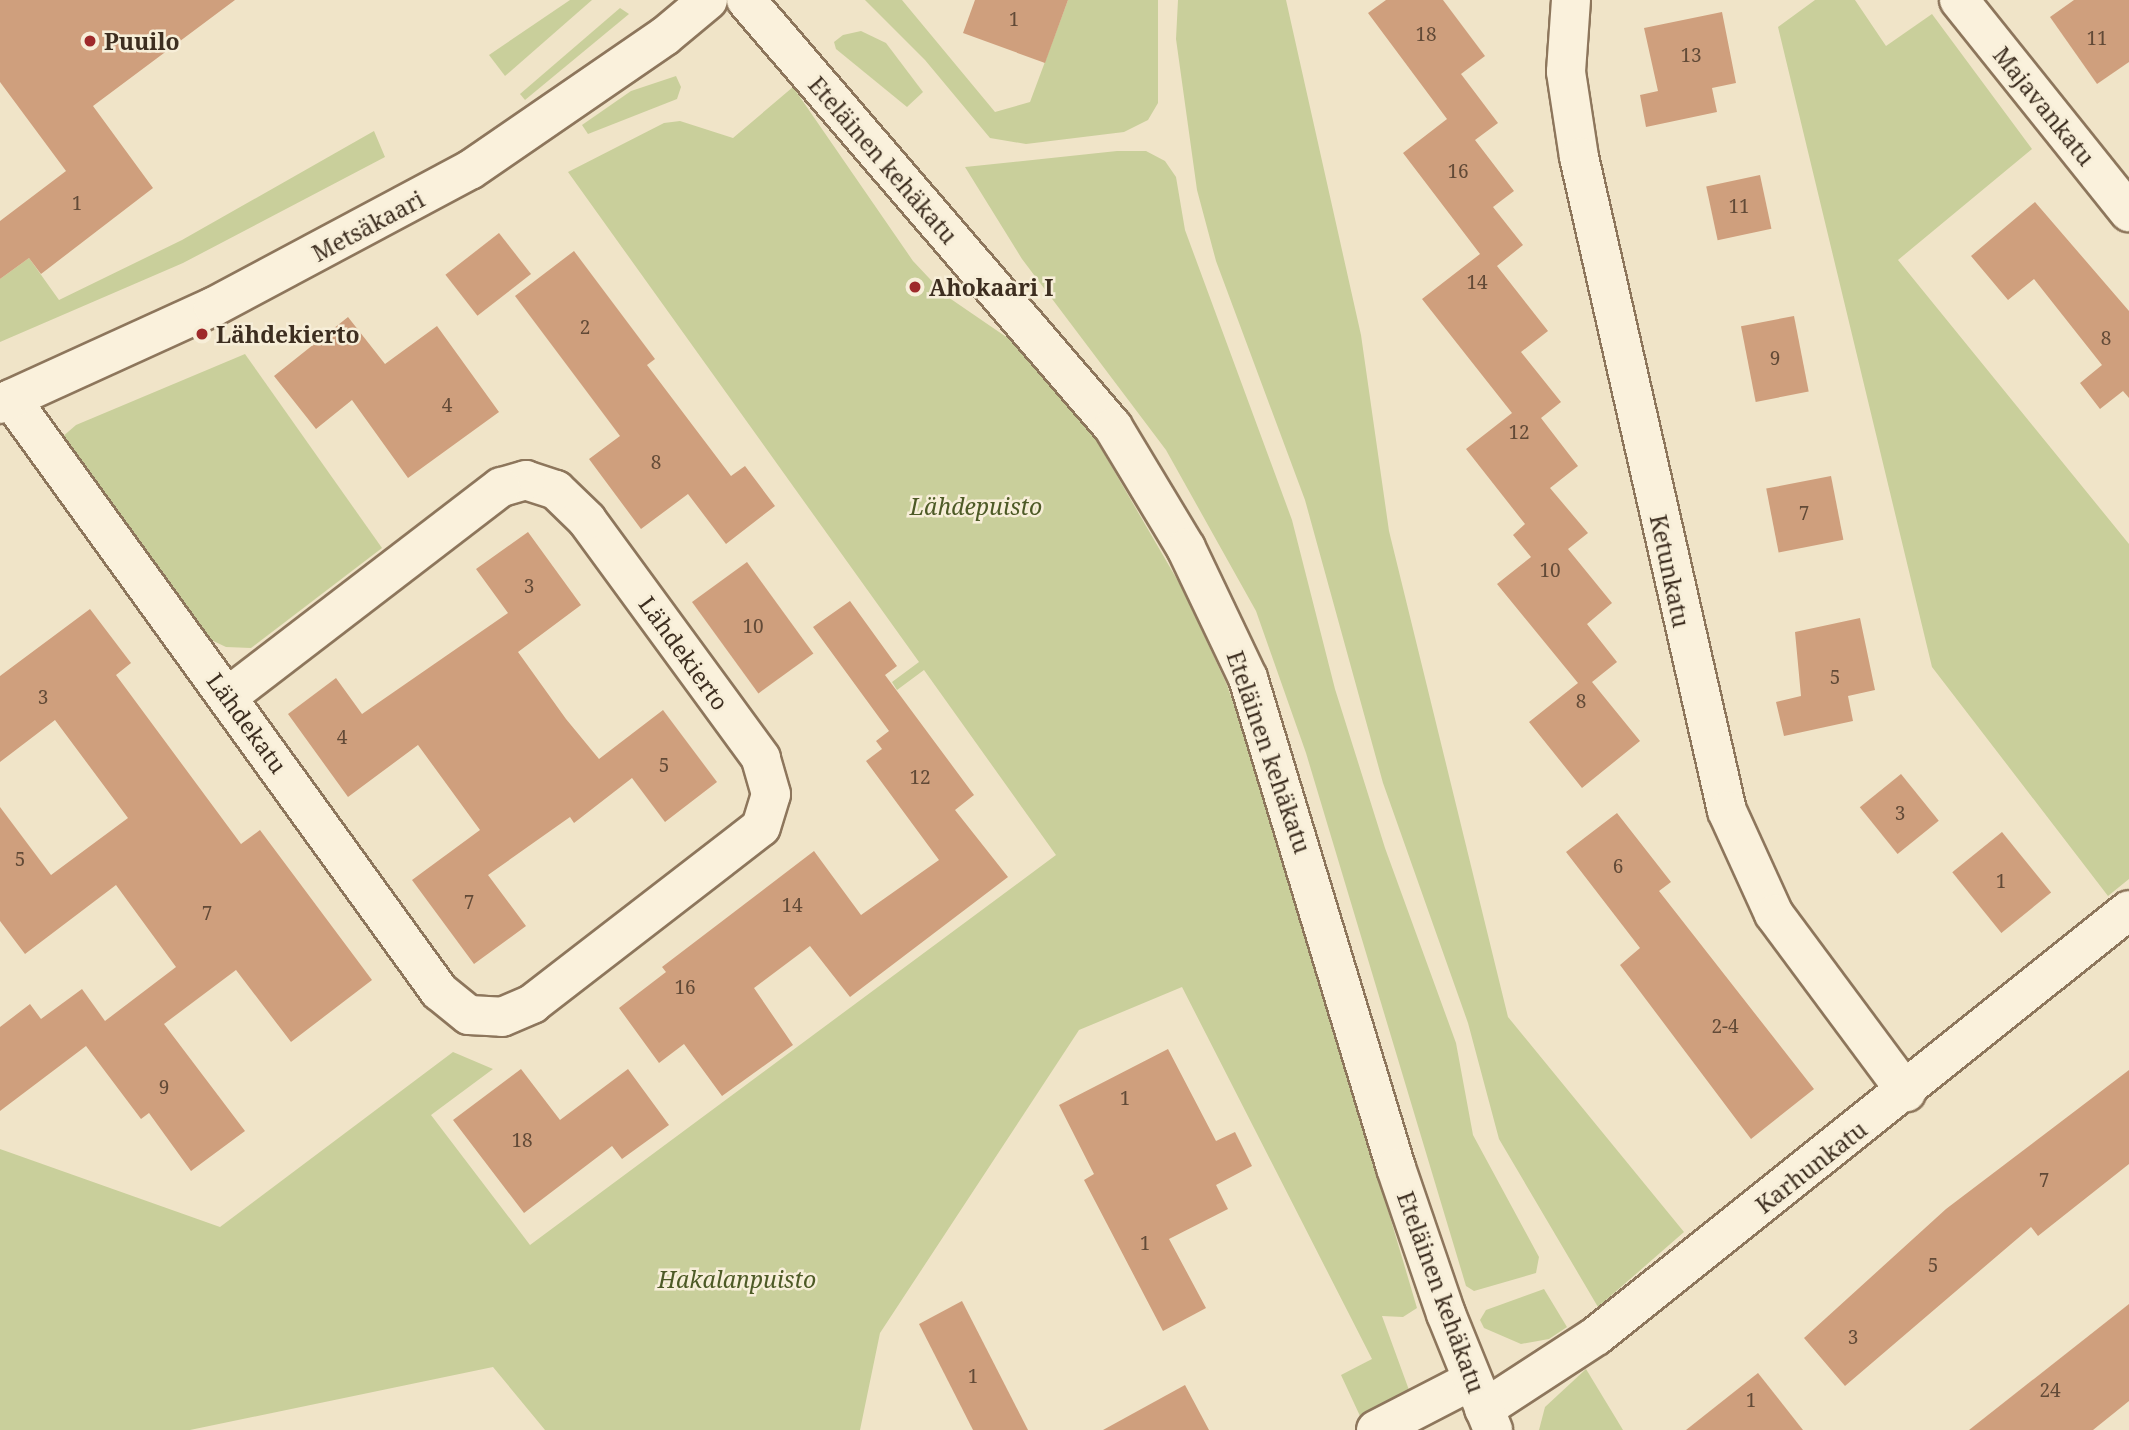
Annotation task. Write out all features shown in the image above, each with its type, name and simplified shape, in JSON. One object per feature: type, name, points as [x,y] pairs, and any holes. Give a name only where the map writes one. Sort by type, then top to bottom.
[{"type":"street","name":"Metsäkaari","points":[[5,401],[225,300],[470,170],[665,36],[708,0]]},
{"type":"street","name":"Eteläinen kehäkatu","points":[[746,0],[1113,427],[1186,548],[1248,677],[1396,1168],[1483,1407]]},
{"type":"street","name":"Ketunkatu","points":[[1571,0],[1566,72],[1580,157],[1727,811],[1774,914],[1906,1093]]},
{"type":"street","name":"Majavankatu","points":[[1959,0],[2129,212]]},
{"type":"street","name":"Lähdekatu","points":[[5,401],[229,696],[439,991],[469,1016],[502,1017]]},
{"type":"street","name":"Lähdekierto","points":[[229,696],[502,487],[526,480],[556,490],[586,520],[761,758],[771,794],[761,827],[729,855],[532,1004],[502,1017]]},
{"type":"street","name":"Karhunkatu","points":[[1376,1430],[1483,1407],[1596,1336],[1906,1093],[2129,910]]},
{"type":"green space","points":[[570,0],[592,0],[505,76],[489,55]]},
{"type":"green space","points":[[865,0],[902,0],[995,112],[1030,102],[1068,0],[1158,0],[1158,103],[1148,120],[1124,132],[1026,144],[990,138],[925,60]]},
{"type":"green space","points":[[1178,0],[1286,0],[1361,335],[1389,531],[1508,1017],[1684,1232],[1598,1307],[1499,1139],[1468,1023],[1383,783],[1305,500],[1216,261],[1197,190],[1176,39]]},
{"type":"green space","points":[[1815,0],[1855,0],[1886,46],[1932,14],[2032,149],[1898,260],[2129,544],[2129,879],[2108,896],[1932,667],[1778,27]]},
{"type":"green space","points":[[620,8],[629,14],[525,100],[520,94]]},
{"type":"green space","points":[[861,31],[886,43],[923,92],[907,107],[836,49],[834,42],[843,35]]},
{"type":"green space","points":[[676,76],[681,87],[677,99],[588,134],[582,125],[631,91]]},
{"type":"green space","points":[[793,87],[913,261],[945,295],[1021,347],[1084,419],[1182,588],[1227,685],[1264,792],[1417,1308],[1403,1317],[1382,1316],[1409,1390],[1360,1416],[1341,1375],[1372,1359],[1182,987],[1079,1030],[880,1333],[860,1430],[545,1430],[493,1367],[190,1430],[0,1430],[0,1149],[220,1227],[453,1052],[493,1069],[431,1115],[530,1245],[1056,855],[924,670],[897,690],[892,682],[919,662],[568,172],[664,123],[680,121],[733,138]]},
{"type":"green space","points":[[374,131],[385,157],[183,263],[0,342],[0,279],[29,258],[59,300],[182,240]]},
{"type":"green space","points":[[1117,151],[1146,151],[1165,161],[1176,177],[1185,230],[1292,520],[1335,689],[1385,848],[1456,1043],[1473,1135],[1539,1257],[1536,1273],[1474,1291],[1466,1286],[1306,753],[1256,611],[1166,450],[1022,259],[965,167]]},
{"type":"green space","points":[[245,354],[382,548],[251,648],[226,647],[209,639],[61,438],[76,425]]},
{"type":"green space","points":[[1544,1289],[1567,1327],[1549,1339],[1521,1344],[1484,1328],[1480,1320],[1486,1310]]},
{"type":"green space","points":[[1586,1369],[1623,1430],[1539,1430],[1545,1407]]},
{"type":"building","points":[[0,0],[235,0],[93,106],[153,188],[41,274],[29,258],[0,279],[0,221],[66,171],[0,82]]},
{"type":"building","points":[[975,0],[1068,0],[1045,63],[963,33]]},
{"type":"building","points":[[1386,0],[1443,0],[1485,56],[1461,74],[1498,123],[1475,140],[1514,191],[1493,207],[1523,245],[1497,266],[1548,331],[1521,352],[1561,402],[1541,418],[1578,466],[1550,488],[1588,533],[1568,549],[1612,603],[1587,624],[1617,662],[1592,682],[1640,741],[1582,788],[1529,722],[1578,683],[1497,584],[1531,557],[1513,535],[1525,524],[1466,449],[1512,413],[1422,299],[1480,254],[1403,153],[1447,119],[1368,13]]},
{"type":"building","points":[[2074,0],[2129,0],[2129,62],[2097,84],[2050,17]]},
{"type":"building","points":[[1722,12],[1736,83],[1712,88],[1717,112],[1646,127],[1640,95],[1658,91],[1644,28]]},
{"type":"building","points":[[1760,175],[1771,229],[1718,240],[1706,186]]},
{"type":"building","points":[[2035,202],[2129,311],[2129,398],[2123,391],[2100,409],[2080,383],[2102,365],[2034,279],[2008,300],[1971,256]]},
{"type":"building","points":[[499,233],[531,274],[477,316],[445,275]]},
{"type":"building","points":[[574,251],[655,359],[647,365],[731,476],[745,466],[775,506],[726,544],[688,494],[641,529],[589,459],[620,436],[515,296]]},
{"type":"building","points":[[1794,316],[1809,392],[1756,402],[1741,326]]},
{"type":"building","points":[[348,317],[385,364],[437,326],[499,412],[408,478],[352,400],[316,429],[274,376]]},
{"type":"building","points":[[1831,476],[1843,540],[1779,552],[1766,489]]},
{"type":"building","points":[[528,532],[581,605],[518,652],[566,719],[599,759],[663,710],[717,782],[665,822],[632,778],[574,823],[570,817],[488,875],[526,926],[474,964],[412,880],[480,830],[418,745],[348,797],[288,714],[336,678],[362,714],[508,613],[476,569]]},
{"type":"building","points":[[747,562],[813,653],[758,693],[692,602]]},
{"type":"building","points":[[850,601],[897,666],[885,675],[974,795],[955,810],[1008,877],[850,997],[810,946],[754,988],[793,1045],[722,1096],[684,1044],[659,1063],[619,1008],[666,972],[662,967],[814,851],[861,915],[939,860],[866,761],[882,749],[876,741],[889,731],[813,627]]},
{"type":"building","points":[[90,609],[131,663],[116,675],[241,844],[260,830],[372,980],[291,1042],[236,970],[164,1024],[245,1131],[191,1171],[149,1113],[141,1119],[86,1046],[0,1111],[0,1027],[30,1004],[41,1019],[82,989],[105,1021],[176,967],[116,885],[25,954],[0,921],[0,807],[51,875],[128,818],[55,720],[0,762],[0,676]]},
{"type":"building","points":[[1860,618],[1875,690],[1848,696],[1853,721],[1784,736],[1776,702],[1801,696],[1795,632]]},
{"type":"building","points":[[1901,774],[1939,821],[1898,854],[1860,807]]},
{"type":"building","points":[[1617,813],[1671,882],[1659,891],[1814,1089],[1751,1139],[1620,965],[1640,948],[1566,852]]},
{"type":"building","points":[[2002,832],[2051,893],[2001,933],[1952,872]]},
{"type":"building","points":[[1168,1049],[1216,1141],[1235,1132],[1252,1166],[1216,1185],[1228,1209],[1169,1239],[1206,1308],[1163,1331],[1084,1180],[1094,1174],[1059,1105]]},
{"type":"building","points":[[521,1069],[560,1120],[628,1069],[669,1125],[622,1159],[612,1146],[524,1213],[453,1120]]},
{"type":"building","points":[[2129,1070],[2129,1164],[2038,1236],[2031,1227],[1845,1386],[1804,1338],[1946,1209]]},
{"type":"building","points":[[962,1301],[1028,1430],[973,1430],[919,1324]]},
{"type":"building","points":[[2129,1304],[2129,1401],[2093,1430],[1969,1430]]},
{"type":"building","points":[[1758,1373],[1803,1430],[1686,1430]]},
{"type":"building","points":[[1185,1385],[1209,1430],[1103,1430]]},
{"type":"place","name":"Puuilo","points":[[90,41]]},
{"type":"place","name":"Ahokaari I","points":[[915,287]]},
{"type":"place","name":"Lähdekierto","points":[[202,334]]},
{"type":"park label","name":"Lähdepuisto","points":[[976,506]]},
{"type":"park label","name":"Hakalanpuisto","points":[[737,1279]]}]
